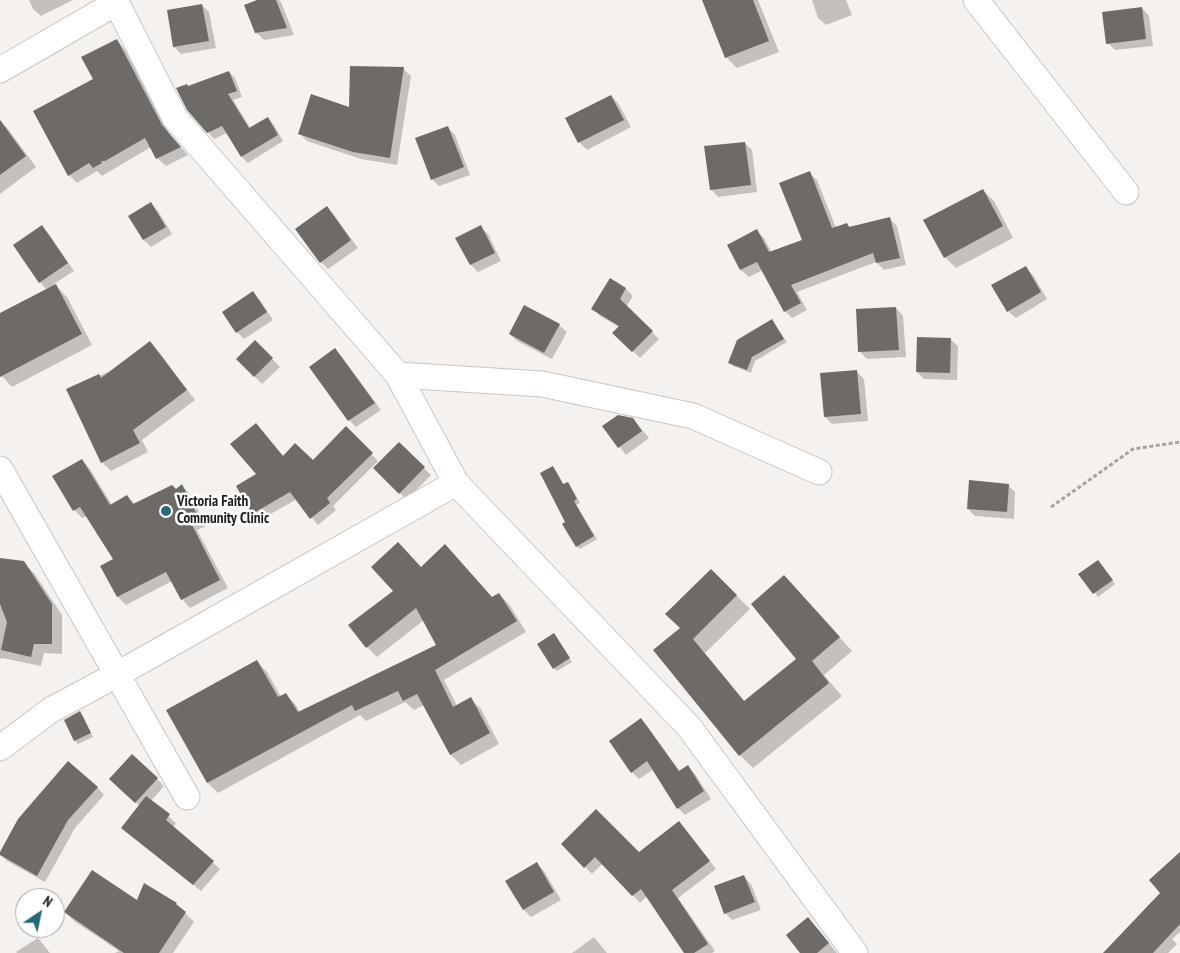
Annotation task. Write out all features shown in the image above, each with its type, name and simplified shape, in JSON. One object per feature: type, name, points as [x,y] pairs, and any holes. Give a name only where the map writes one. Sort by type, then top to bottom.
[{"type":"street","points":[[976,0],[1126,192]]},
{"type":"street","points":[[0,70],[116,1],[175,118],[398,375],[456,483],[689,727],[855,953]]},
{"type":"street","points":[[398,375],[542,384],[693,416],[819,472]]},
{"type":"street","points":[[0,469],[187,797]]},
{"type":"street","points":[[0,748],[51,710],[456,483]]},
{"type":"path","points":[[1051,507],[1133,449],[1180,442]]},
{"type":"building","points":[[257,0],[276,0],[287,28],[255,33],[244,5]]},
{"type":"building","points":[[702,0],[753,0],[769,41],[725,58]]},
{"type":"building","points":[[202,4],[209,41],[173,47],[167,10]]},
{"type":"building","points":[[1142,7],[1146,39],[1106,44],[1102,12]]},
{"type":"building","points":[[117,39],[162,125],[181,147],[156,159],[145,138],[105,161],[101,161],[102,163],[93,168],[89,163],[68,176],[33,111],[93,79],[81,57]]},
{"type":"building","points":[[350,66],[404,67],[390,158],[353,152],[298,134],[311,94],[349,107]]},
{"type":"building","points":[[229,71],[237,91],[228,94],[249,128],[268,117],[278,135],[241,157],[222,126],[207,133],[187,110],[176,88],[187,84],[188,86]]},
{"type":"building","points":[[611,95],[624,120],[578,143],[565,118]]},
{"type":"building","points":[[0,120],[26,156],[0,175]]},
{"type":"building","points":[[448,126],[464,167],[431,180],[415,138]]},
{"type":"building","points":[[745,142],[751,185],[710,190],[704,146]]},
{"type":"building","points":[[810,171],[832,228],[847,223],[849,227],[890,217],[900,258],[876,263],[873,253],[791,285],[801,303],[784,312],[757,262],[740,270],[727,245],[757,229],[769,252],[802,240],[779,183]]},
{"type":"building","points":[[983,189],[1003,226],[944,258],[923,220]]},
{"type":"building","points":[[151,202],[166,227],[143,240],[128,216]]},
{"type":"building","points":[[327,206],[351,240],[320,263],[295,229]]},
{"type":"building","points":[[42,225],[68,263],[39,283],[13,245]]},
{"type":"building","points":[[481,225],[495,253],[470,265],[455,238]]},
{"type":"building","points":[[1026,266],[1041,292],[1007,312],[991,285]]},
{"type":"building","points":[[610,278],[626,288],[620,299],[653,331],[632,352],[612,333],[619,326],[591,309]]},
{"type":"building","points":[[56,284],[82,334],[0,377],[0,313]]},
{"type":"building","points":[[253,291],[267,312],[236,333],[222,312]]},
{"type":"building","points":[[524,305],[560,324],[544,353],[509,334]]},
{"type":"building","points":[[896,307],[899,350],[858,352],[856,309]]},
{"type":"building","points":[[772,319],[784,339],[752,357],[747,370],[728,363],[737,340]]},
{"type":"building","points":[[917,337],[951,338],[950,373],[916,372]]},
{"type":"building","points":[[255,340],[273,358],[254,377],[236,359]]},
{"type":"building","points":[[150,341],[187,390],[133,430],[140,443],[101,463],[66,389],[99,374],[101,378]]},
{"type":"building","points":[[335,348],[375,403],[348,421],[309,367]]},
{"type":"building","points":[[857,370],[861,414],[824,417],[820,373]]},
{"type":"building","points":[[618,415],[633,418],[642,431],[618,448],[602,426]]},
{"type":"building","points":[[256,423],[283,456],[295,443],[313,460],[346,426],[373,453],[327,498],[330,503],[310,519],[290,492],[252,514],[236,486],[256,474],[230,444]]},
{"type":"building","points":[[399,442],[425,467],[399,494],[373,468]]},
{"type":"building","points":[[82,459],[110,505],[127,495],[133,504],[172,485],[176,489],[182,484],[198,517],[190,521],[220,580],[181,600],[166,572],[117,597],[100,566],[113,559],[80,507],[73,511],[52,476]]},
{"type":"building","points":[[553,466],[563,484],[568,482],[577,499],[574,501],[594,536],[576,547],[562,524],[565,522],[540,473]]},
{"type":"building","points":[[969,480],[1009,484],[1007,512],[967,509]]},
{"type":"building","points":[[398,542],[421,567],[445,544],[492,597],[499,593],[517,621],[435,670],[453,707],[471,697],[490,733],[450,755],[417,694],[403,701],[398,691],[355,711],[352,705],[207,783],[166,710],[257,660],[278,697],[286,693],[298,712],[436,645],[416,608],[366,648],[348,625],[393,591],[371,567]]},
{"type":"building","points":[[0,558],[24,561],[52,604],[52,644],[34,644],[31,657],[1,650],[7,622],[0,604]]},
{"type":"building","points":[[1098,560],[1113,580],[1093,594],[1078,574]]},
{"type":"building","points":[[711,569],[737,595],[693,639],[744,701],[796,659],[751,604],[784,575],[840,637],[812,661],[829,683],[739,756],[653,650],[680,628],[665,614]]},
{"type":"building","points":[[554,633],[570,658],[553,669],[537,644]]},
{"type":"building","points":[[80,711],[91,733],[74,741],[64,720]]},
{"type":"building","points":[[641,718],[679,771],[688,765],[704,791],[677,809],[647,761],[631,773],[609,741]]},
{"type":"building","points":[[132,754],[158,778],[135,803],[109,779]]},
{"type":"building","points":[[68,761],[98,787],[68,820],[37,876],[0,855],[0,852],[18,819]]},
{"type":"building","points":[[146,796],[170,814],[166,820],[214,861],[193,885],[121,828]]},
{"type":"building","points":[[596,809],[639,852],[679,821],[710,861],[672,890],[708,944],[694,953],[684,953],[641,889],[632,896],[595,857],[584,868],[561,844]]},
{"type":"building","points":[[1180,852],[1180,924],[1153,953],[1103,953],[1160,893],[1149,880]]},
{"type":"building","points":[[537,862],[554,892],[523,910],[505,881]]},
{"type":"building","points":[[92,870],[137,900],[144,883],[177,903],[186,912],[159,953],[124,953],[65,913]]},
{"type":"building","points":[[744,875],[755,902],[724,914],[714,886]]},
{"type":"building","points":[[808,917],[829,943],[817,953],[800,953],[786,935]]},
{"type":"place","name":"Victoria Faith Community Clinic","points":[[166,511]]}]
